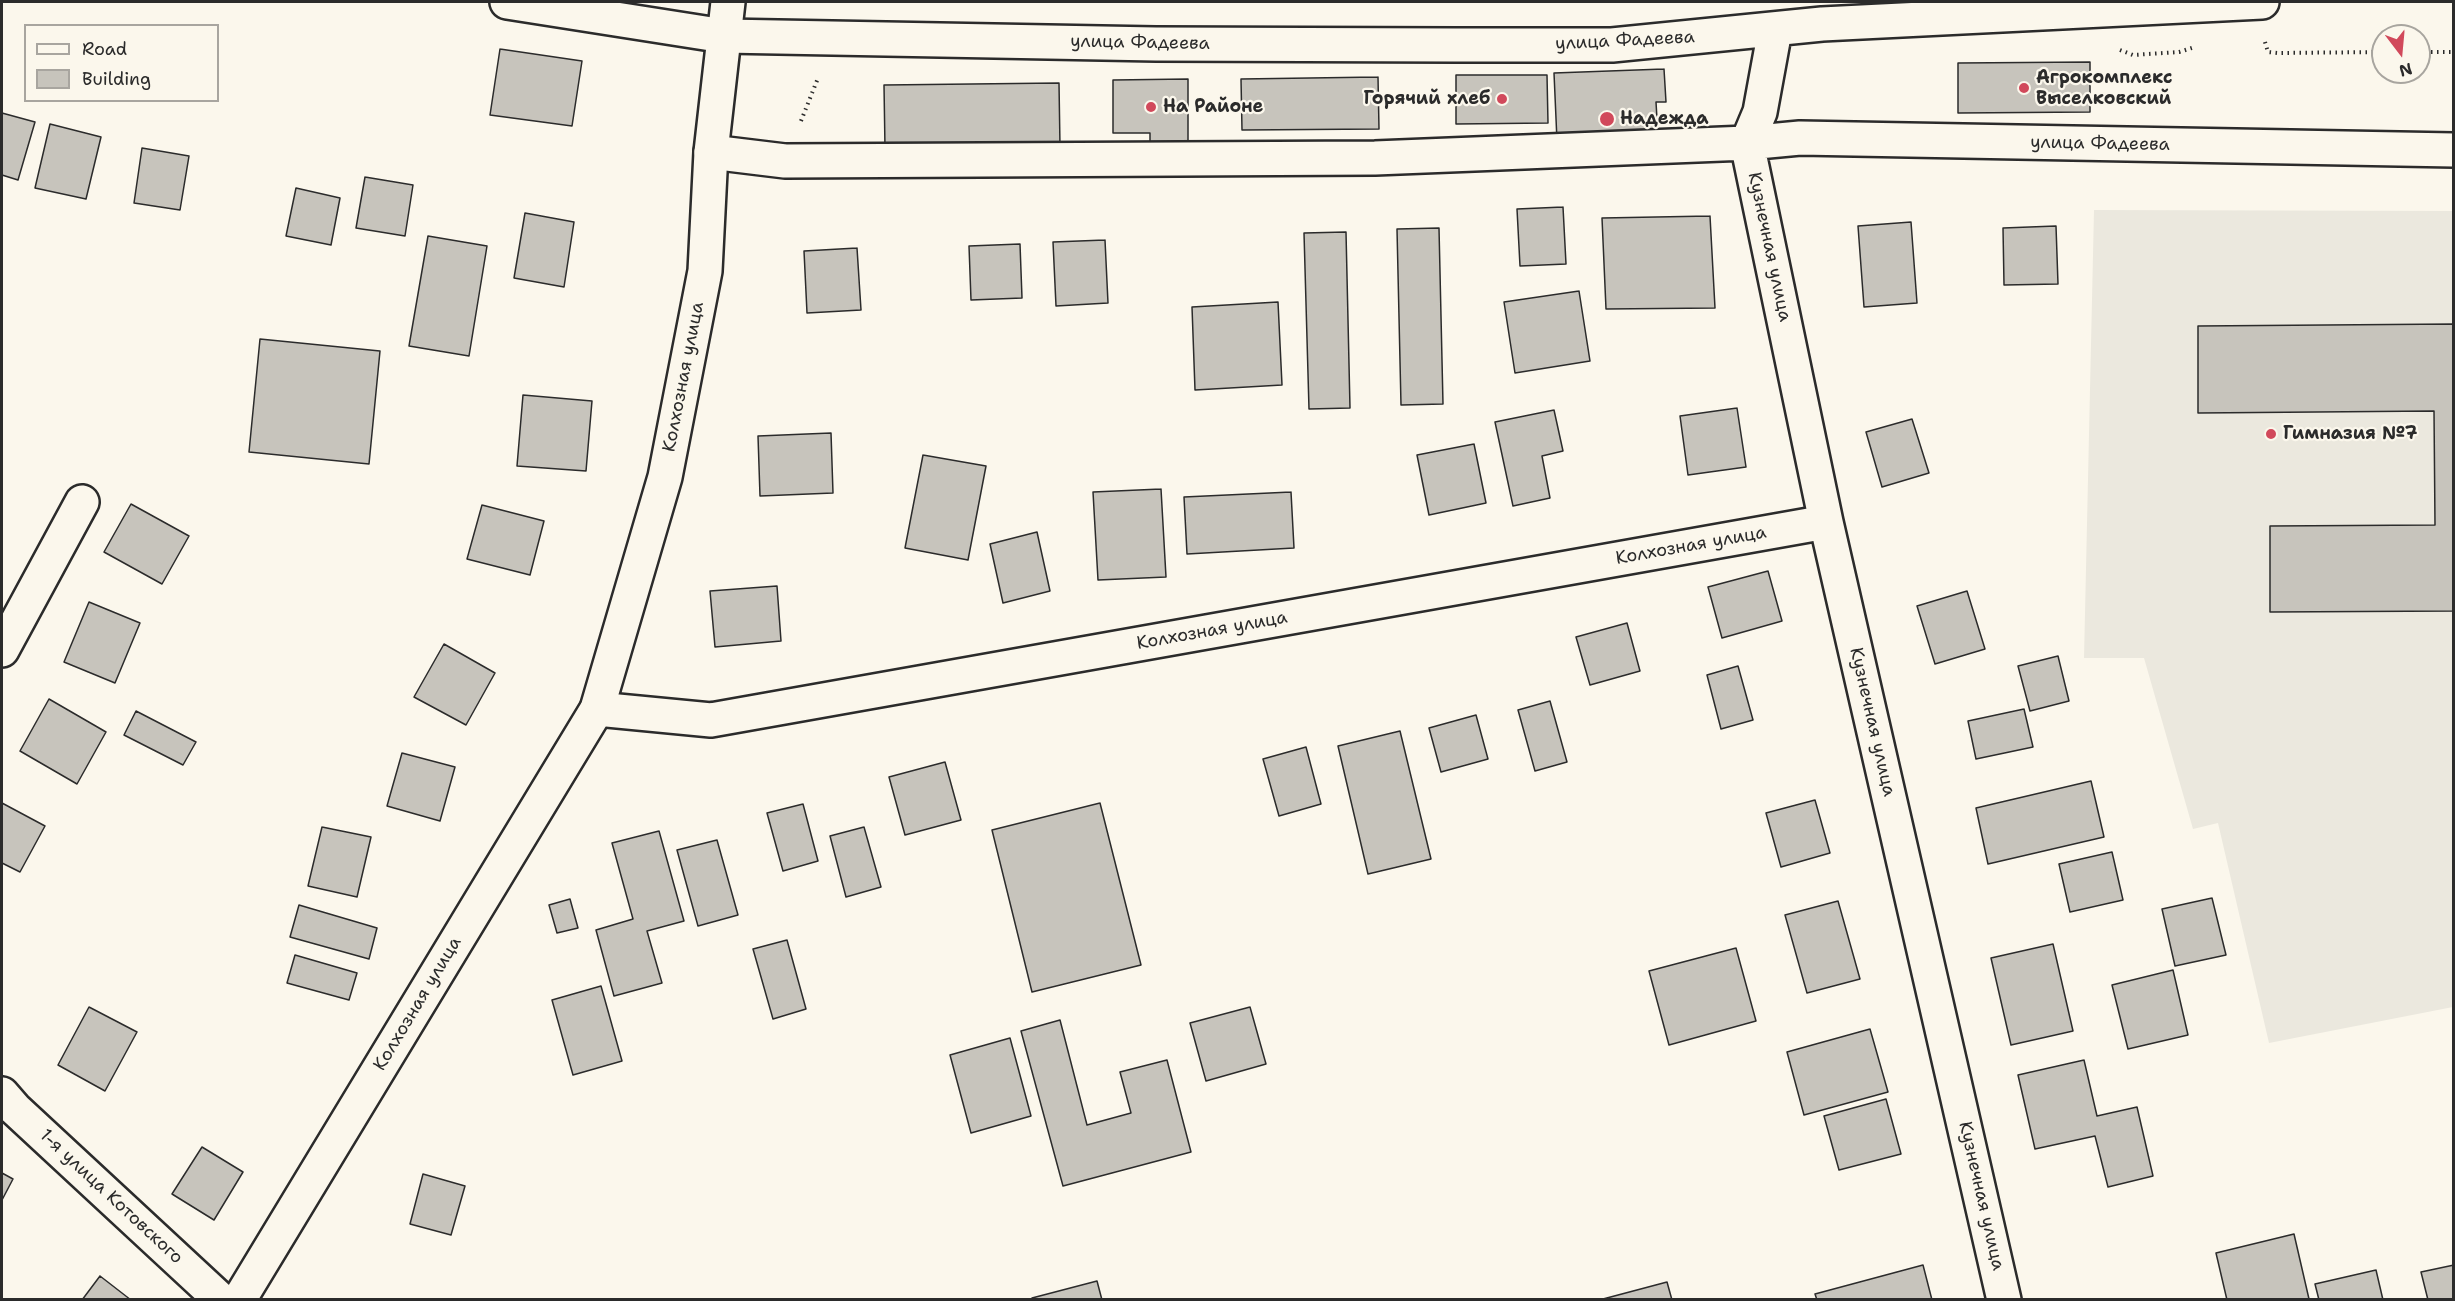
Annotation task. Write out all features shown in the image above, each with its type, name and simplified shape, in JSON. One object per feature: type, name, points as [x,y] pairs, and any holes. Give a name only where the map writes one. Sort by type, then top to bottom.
[{"type":"street","name":"улица Фадеева","points":[[507,2],[724,36],[1156,44],[1612,45],[1822,24],[2262,2]]},
{"type":"street","name":"Колхозная улица","points":[[239,1299],[597,708],[665,477],[705,271],[711,152],[728,2]]},
{"type":"street","points":[[1747,143],[1760,112],[1774,30]]},
{"type":"street","name":"улица Фадеева","points":[[711,152],[785,161],[1375,158],[1747,143],[1800,138],[2454,150]]},
{"type":"street","name":"Кузнечная улица","points":[[1747,143],[1826,522],[2004,1299]]},
{"type":"street","points":[[2,650],[82,502]]},
{"type":"street","name":"Колхозная улица","points":[[597,708],[711,720],[1826,522]]},
{"type":"street","name":"1-я улица Котовского","points":[[2,1094],[15,1109],[221,1299]]},
{"type":"path","points":[[2265,33],[2268,52],[2371,52]]},
{"type":"path","points":[[2431,52],[2454,52]]},
{"type":"shaded area","name":"Гимназия №7","points":[[2094,210],[2453,211],[2453,1007],[2269,1043],[2218,823],[2193,829],[2144,658],[2084,658]]},
{"type":"building","points":[[500,49],[582,61],[572,126],[490,115]]},
{"type":"building","name":"Агрокомплекс Выселковский","points":[[2090,62],[2090,112],[1958,113],[1958,63]]},
{"type":"building","name":"Надежда","points":[[1664,69],[1666,102],[1656,102],[1658,136],[1557,141],[1554,73]]},
{"type":"building","name":"Горячий хлеб","points":[[1456,75],[1547,75],[1548,123],[1456,124]]},
{"type":"building","points":[[1378,77],[1379,129],[1242,130],[1241,79]]},
{"type":"building","name":"На Районе","points":[[1188,79],[1188,144],[1150,144],[1150,133],[1113,133],[1113,80]]},
{"type":"building","points":[[1059,83],[1060,147],[885,149],[884,85]]},
{"type":"building","points":[[2,113],[35,122],[18,180],[2,175]]},
{"type":"building","points":[[50,124],[101,137],[86,199],[35,188]]},
{"type":"building","points":[[142,148],[189,156],[180,210],[134,203]]},
{"type":"building","points":[[365,177],[413,185],[405,236],[356,228]]},
{"type":"building","points":[[296,188],[340,198],[331,245],[286,236]]},
{"type":"building","points":[[1563,207],[1566,264],[1520,266],[1517,209]]},
{"type":"building","points":[[525,213],[574,222],[564,287],[514,278]]},
{"type":"building","points":[[1710,216],[1715,308],[1606,309],[1602,218]]},
{"type":"building","points":[[1911,222],[1917,303],[1864,307],[1858,226]]},
{"type":"building","points":[[2056,226],[2058,284],[2004,285],[2003,228]]},
{"type":"building","points":[[1439,228],[1443,404],[1401,405],[1397,229]]},
{"type":"building","points":[[1346,232],[1350,408],[1309,409],[1304,233]]},
{"type":"building","points":[[428,236],[487,246],[469,356],[409,346]]},
{"type":"building","points":[[1105,240],[1108,303],[1056,306],[1053,242]]},
{"type":"building","points":[[1020,244],[1022,298],[971,300],[969,246]]},
{"type":"building","points":[[857,248],[861,310],[807,313],[804,251]]},
{"type":"building","points":[[1579,291],[1590,361],[1515,373],[1504,302]]},
{"type":"building","points":[[1278,302],[1282,385],[1195,390],[1192,307]]},
{"type":"building","points":[[2454,324],[2454,611],[2270,612],[2270,526],[2435,525],[2434,411],[2198,413],[2198,326]]},
{"type":"building","points":[[260,339],[380,351],[369,464],[249,452]]},
{"type":"building","points":[[523,395],[592,401],[586,471],[517,466]]},
{"type":"building","points":[[1737,408],[1746,467],[1688,475],[1680,416]]},
{"type":"building","points":[[1554,410],[1563,451],[1542,456],[1550,498],[1513,506],[1495,422]]},
{"type":"building","points":[[1912,419],[1929,473],[1882,487],[1866,432]]},
{"type":"building","points":[[831,433],[833,493],[760,496],[758,436]]},
{"type":"building","points":[[1474,444],[1486,503],[1429,515],[1417,455]]},
{"type":"building","points":[[923,455],[986,466],[968,560],[905,548]]},
{"type":"building","points":[[1161,489],[1166,577],[1098,580],[1093,492]]},
{"type":"building","points":[[1291,492],[1294,548],[1187,554],[1184,497]]},
{"type":"building","points":[[131,504],[189,536],[162,584],[104,552]]},
{"type":"building","points":[[482,505],[544,521],[530,575],[467,559]]},
{"type":"building","points":[[1037,532],[1050,591],[1003,603],[990,544]]},
{"type":"building","points":[[1768,571],[1782,621],[1722,638],[1708,587]]},
{"type":"building","points":[[777,586],[781,641],[715,647],[710,591]]},
{"type":"building","points":[[1967,591],[1985,649],[1935,664],[1917,606]]},
{"type":"building","points":[[89,602],[140,623],[115,683],[64,662]]},
{"type":"building","points":[[1627,623],[1640,671],[1590,685],[1576,637]]},
{"type":"building","points":[[444,644],[495,673],[466,725],[414,697]]},
{"type":"building","points":[[2058,656],[2069,701],[2030,711],[2018,666]]},
{"type":"building","points":[[1738,666],[1753,720],[1721,729],[1707,675]]},
{"type":"building","points":[[49,699],[106,732],[77,784],[20,751]]},
{"type":"building","points":[[1550,701],[1567,762],[1535,771],[1518,710]]},
{"type":"building","points":[[2024,709],[2033,747],[1976,759],[1968,721]]},
{"type":"building","points":[[136,711],[196,742],[183,765],[124,735]]},
{"type":"building","points":[[1476,715],[1488,759],[1441,772],[1429,728]]},
{"type":"building","points":[[1400,731],[1431,859],[1368,874],[1338,746]]},
{"type":"building","points":[[1306,747],[1321,804],[1279,816],[1263,759]]},
{"type":"building","points":[[402,753],[455,767],[440,821],[387,806]]},
{"type":"building","points":[[945,762],[961,820],[905,835],[889,777]]},
{"type":"building","points":[[2091,781],[2104,837],[1988,864],[1976,808]]},
{"type":"building","points":[[1815,800],[1830,853],[1781,867],[1766,813]]},
{"type":"building","points":[[2,803],[45,826],[20,872],[2,863]]},
{"type":"building","points":[[1100,803],[1141,965],[1032,992],[992,830]]},
{"type":"building","points":[[803,804],[818,861],[783,871],[767,813]]},
{"type":"building","points":[[322,827],[371,837],[357,897],[308,886]]},
{"type":"building","points":[[864,827],[881,887],[846,897],[830,836]]},
{"type":"building","points":[[659,831],[684,921],[647,931],[662,983],[614,996],[596,930],[633,919],[612,843]]},
{"type":"building","points":[[717,840],[738,915],[698,926],[677,850]]},
{"type":"building","points":[[2112,852],[2123,900],[2070,912],[2059,864]]},
{"type":"building","points":[[2212,898],[2226,955],[2175,966],[2162,909]]},
{"type":"building","points":[[570,899],[578,928],[557,933],[549,905]]},
{"type":"building","points":[[1838,901],[1860,979],[1807,993],[1785,915]]},
{"type":"building","points":[[299,905],[377,928],[369,959],[290,937]]},
{"type":"building","points":[[787,940],[806,1009],[773,1019],[753,949]]},
{"type":"building","points":[[2053,944],[2073,1031],[2011,1045],[1991,958]]},
{"type":"building","points":[[1736,948],[1756,1021],[1669,1045],[1649,971]]},
{"type":"building","points":[[295,955],[357,973],[349,1000],[287,983]]},
{"type":"building","points":[[2173,970],[2188,1035],[2128,1049],[2112,985]]},
{"type":"building","points":[[601,986],[622,1061],[573,1075],[552,1000]]},
{"type":"building","points":[[89,1007],[137,1032],[105,1091],[58,1065]]},
{"type":"building","points":[[1250,1007],[1266,1064],[1206,1081],[1190,1023]]},
{"type":"building","points":[[1060,1020],[1087,1125],[1131,1113],[1120,1072],[1167,1060],[1191,1152],[1063,1186],[1021,1031]]},
{"type":"building","points":[[1870,1029],[1888,1092],[1804,1115],[1787,1052]]},
{"type":"building","points":[[1010,1038],[1031,1116],[971,1133],[950,1055]]},
{"type":"building","points":[[2084,1060],[2097,1116],[2137,1107],[2153,1176],[2108,1187],[2095,1136],[2035,1149],[2018,1075]]},
{"type":"building","points":[[1886,1099],[1901,1154],[1839,1170],[1824,1116]]},
{"type":"building","points":[[202,1147],[243,1172],[214,1220],[172,1194]]},
{"type":"building","points":[[2,1173],[13,1179],[2,1200]]},
{"type":"building","points":[[423,1174],[465,1186],[451,1235],[410,1224]]},
{"type":"building","points":[[2294,1234],[2309,1299],[2227,1300],[2216,1253]]},
{"type":"building","points":[[1923,1265],[1932,1300],[1817,1300],[1815,1294]]},
{"type":"building","points":[[2454,1265],[2454,1300],[2428,1300],[2421,1272]]},
{"type":"building","points":[[2376,1270],[2383,1300],[2319,1300],[2315,1284]]},
{"type":"building","points":[[100,1276],[131,1300],[82,1300]]},
{"type":"building","points":[[1097,1281],[1102,1300],[1032,1300],[1032,1298]]},
{"type":"building","points":[[1667,1282],[1672,1300],[1603,1300],[1603,1299]]},
{"type":"place","name":"Агрокомплекс Выселковский","points":[[2024,88]]},
{"type":"place","name":"Горячий хлеб","points":[[1502,99]]},
{"type":"place","name":"На Районе","points":[[1151,107]]},
{"type":"place","name":"Надежда","points":[[1607,119]]},
{"type":"place","name":"Гимназия №7","points":[[2271,434]]}]
